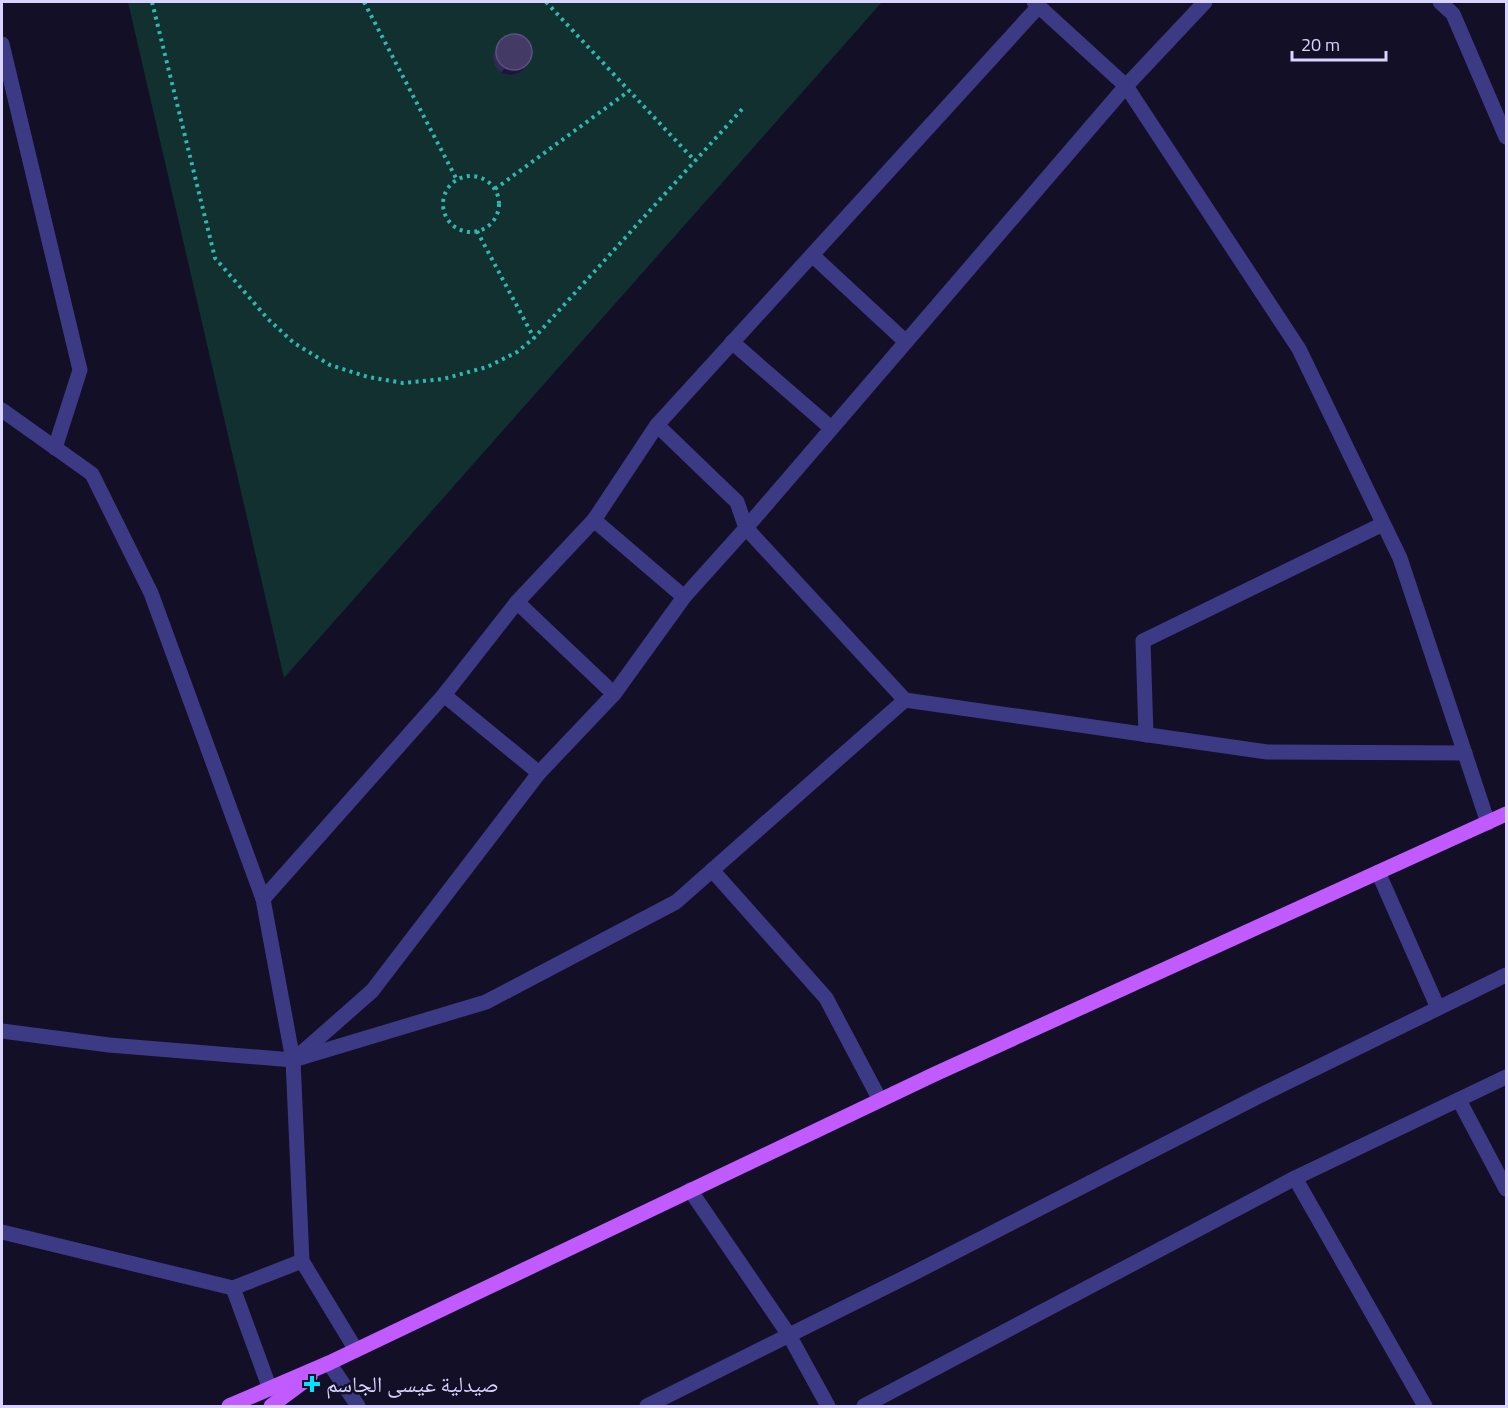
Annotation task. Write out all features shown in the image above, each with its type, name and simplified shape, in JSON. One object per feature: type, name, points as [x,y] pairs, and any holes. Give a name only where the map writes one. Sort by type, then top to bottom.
[{"type":"main road","points":[[230,1407],[329,1363],[880,1100],[1506,814]]},
{"type":"main road","points":[[271,1407],[329,1363]]},
{"type":"street","points":[[293,1060],[372,991],[539,773],[614,694],[684,597],[1126,86],[1205,2]]},
{"type":"street","points":[[1440,2],[1453,14],[1506,136]]},
{"type":"street","points":[[263,899],[444,695],[517,602],[594,520],[657,425],[1037,4],[1126,86],[1299,349],[1400,558],[1488,823]]},
{"type":"street","points":[[2,44],[80,370],[55,448]]},
{"type":"street","points":[[812,255],[906,342]]},
{"type":"street","points":[[732,342],[831,428]]},
{"type":"street","points":[[2,410],[92,474],[151,592],[263,899],[293,1060],[303,1261],[356,1350]]},
{"type":"street","points":[[657,425],[737,502],[746,528],[905,700],[1267,752],[1465,753]]},
{"type":"street","points":[[594,520],[684,597]]},
{"type":"street","points":[[1146,735],[1143,641],[1383,524]]},
{"type":"street","points":[[517,602],[614,694]]},
{"type":"street","points":[[444,695],[539,773]]},
{"type":"street","points":[[2,1031],[109,1045],[293,1060],[486,1002],[676,902],[905,700]]},
{"type":"street","points":[[712,870],[826,998],[880,1100]]},
{"type":"street","points":[[1378,872],[1438,1008]]},
{"type":"street","points":[[647,1407],[1259,1096],[1506,975]]},
{"type":"street","points":[[864,1407],[1295,1178],[1506,1077]]},
{"type":"street","points":[[1459,1100],[1506,1189]]},
{"type":"street","points":[[1295,1178],[1425,1407]]},
{"type":"street","points":[[690,1190],[789,1335],[828,1407]]},
{"type":"street","points":[[2,1232],[232,1288],[303,1261]]},
{"type":"street","points":[[232,1288],[270,1389]]},
{"type":"street","points":[[329,1363],[358,1407]]},
{"type":"path","points":[[152,2],[215,258],[268,319],[294,343],[330,365],[368,377],[403,383],[443,379],[487,367],[518,352],[534,338],[744,107]]},
{"type":"path","points":[[364,2],[457,180]]},
{"type":"path","points":[[546,2],[695,161]]},
{"type":"path","points":[[495,189],[629,91]]},
{"type":"path","points":[[470,176],[481,177],[495,189],[500,206],[492,223],[484,229],[468,232],[458,229],[449,222],[443,203],[447,191],[457,180],[470,176]]},
{"type":"path","points":[[477,231],[534,338]]},
{"type":"green space","points":[[128,2],[882,2],[284,678]]},
{"type":"building","points":[[514,34],[526,40],[532,52],[526,64],[514,70],[502,64],[496,52],[502,40]]},
{"type":"place","name":"صيدلية عيسى الجاسم","points":[[312,1384]]}]
